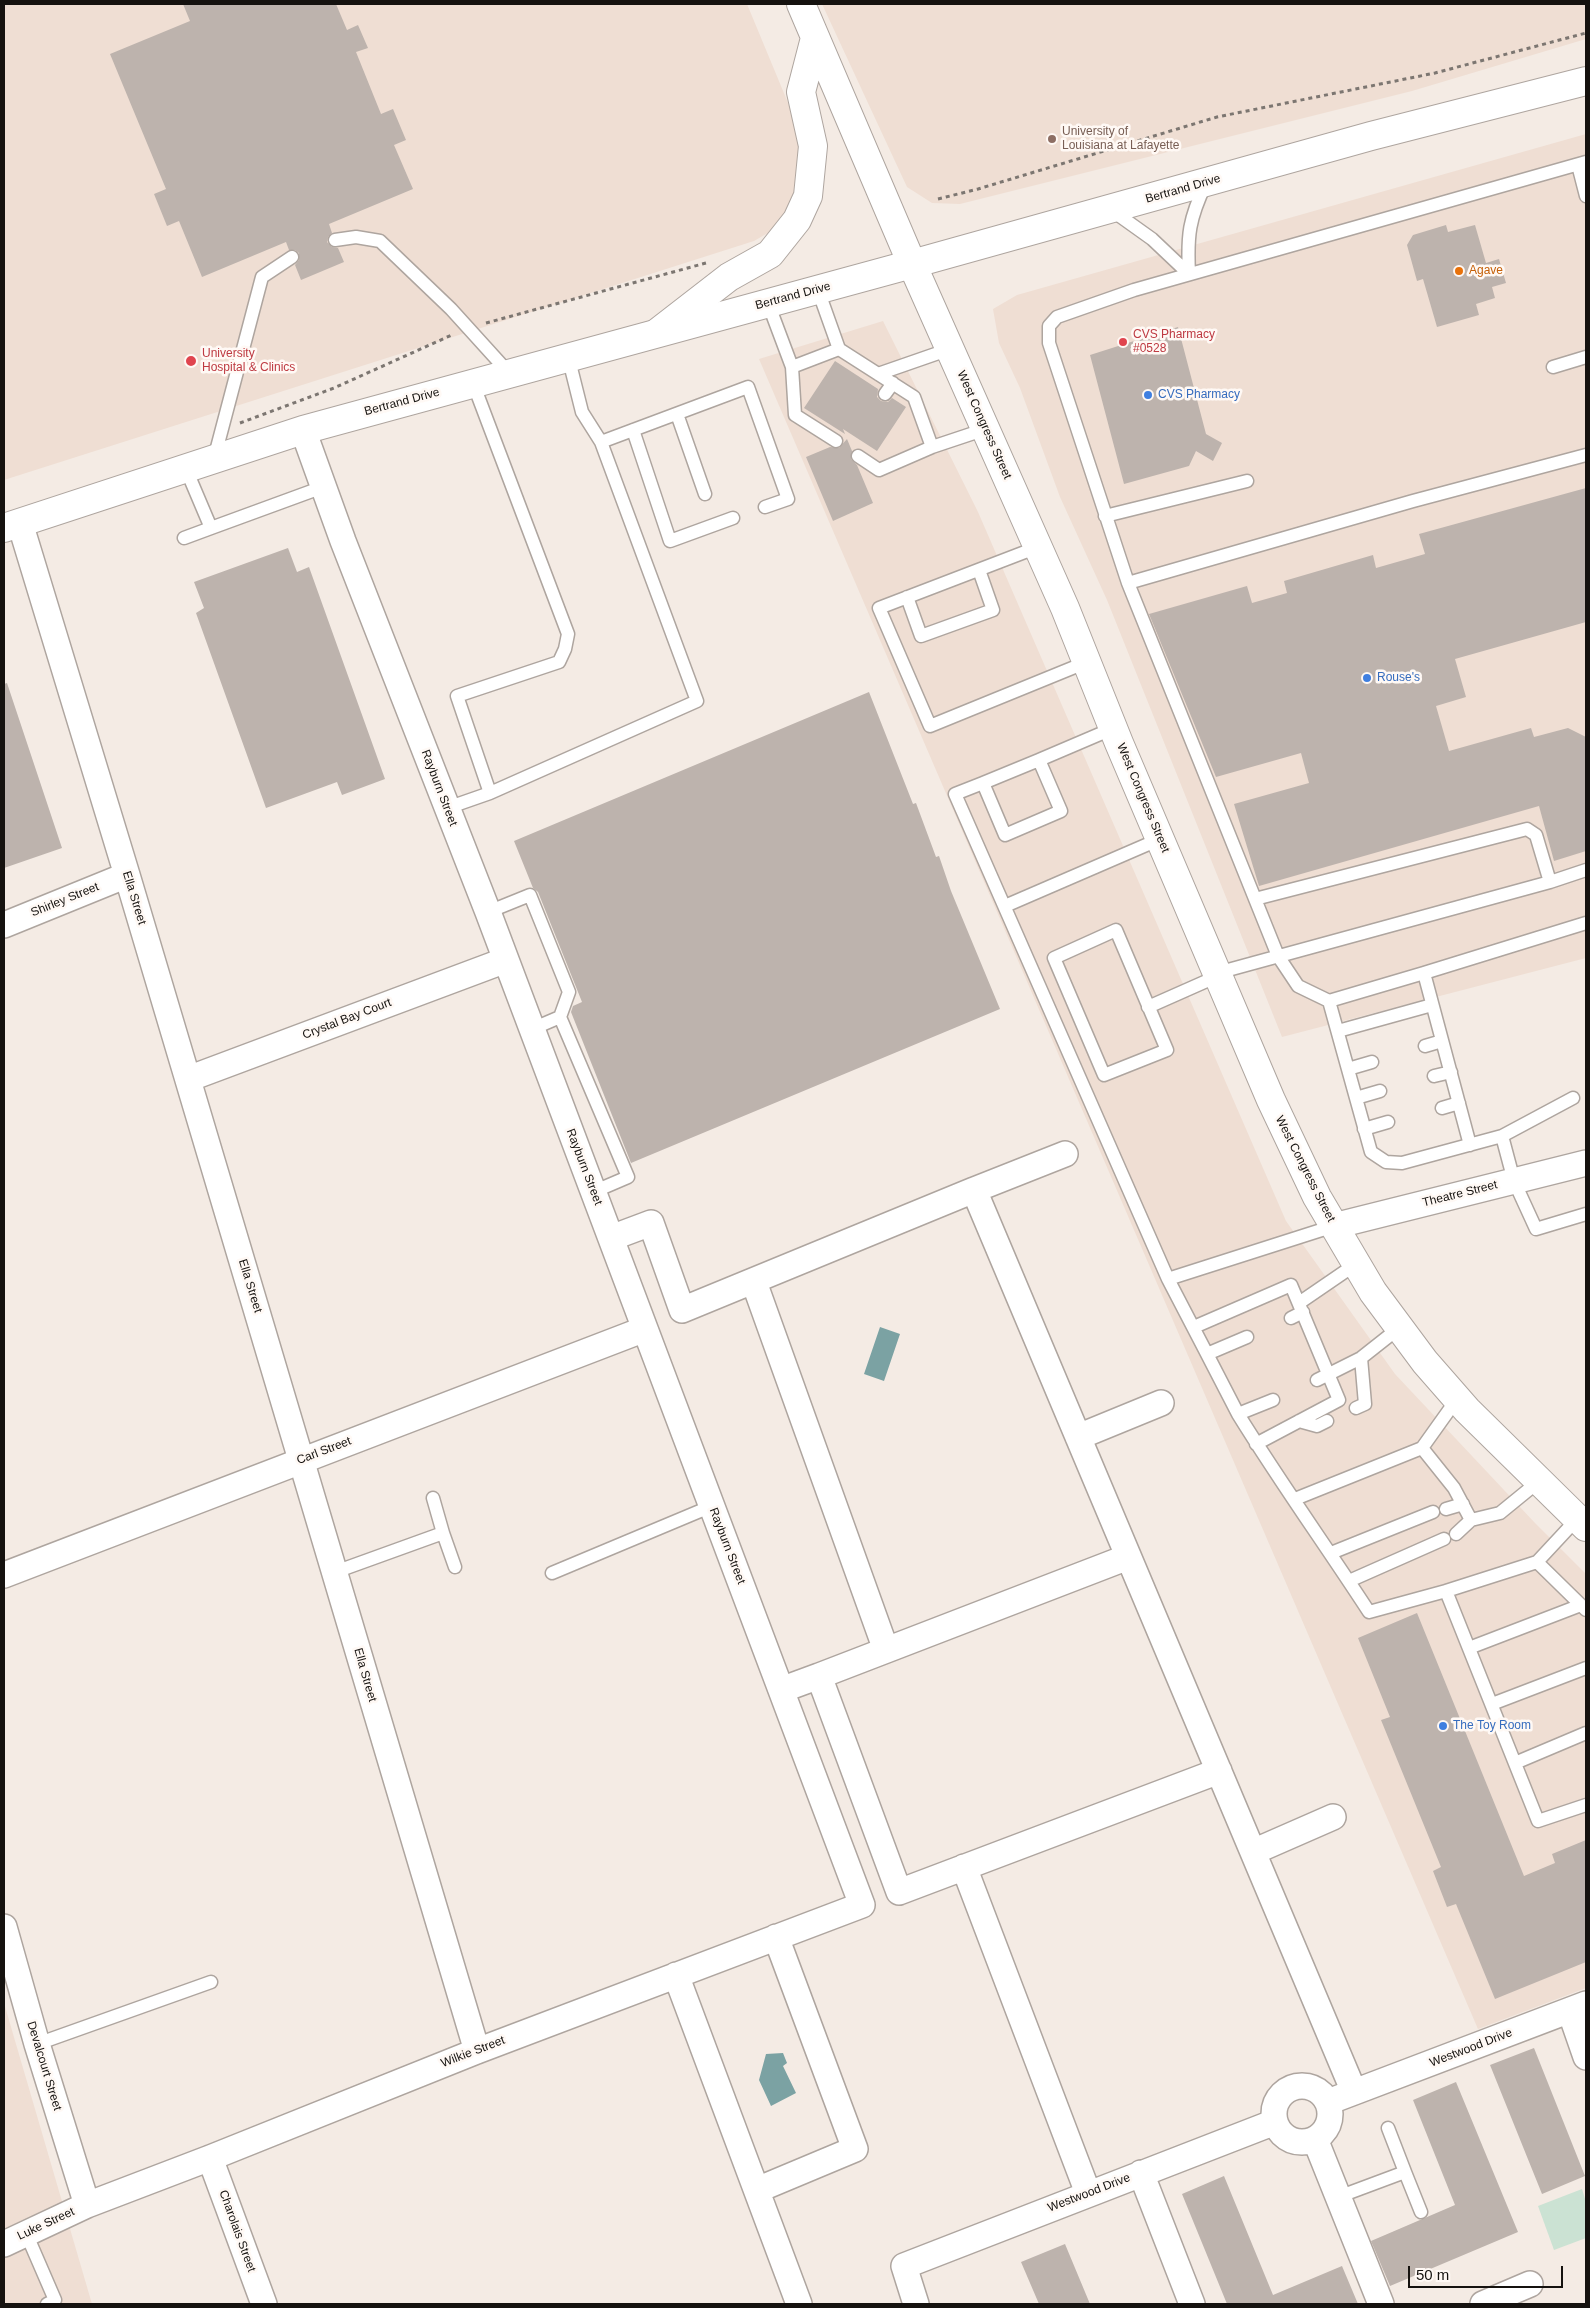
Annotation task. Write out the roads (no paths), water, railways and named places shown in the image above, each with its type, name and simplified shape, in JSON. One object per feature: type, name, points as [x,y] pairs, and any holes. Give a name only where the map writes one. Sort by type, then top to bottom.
[{"type":"main road","name":"West Congress Street","points":[[801,4],[912,264],[1038,547],[1160,839],[1300,1164],[1356,1264],[1373,1292],[1399,1328],[1457,1399],[1538,1482],[1582,1523]]},
{"type":"main road","points":[[658,332],[729,277],[770,254],[797,220],[808,196],[813,146],[801,92],[815,38]]},
{"type":"main road","name":"Bertrand Drive","points":[[12,526],[303,430],[568,356],[818,290],[1370,136],[1586,81]]},
{"type":"street","name":"Rayburn Street","points":[[303,430],[488,912],[862,1905]]},
{"type":"street","name":"Ella Street","points":[[12,526],[127,875],[476,2051]]},
{"type":"street","name":"Shirley Street","points":[[4,924],[127,875]]},
{"type":"street","name":"Crystal Bay Court","points":[[188,1079],[506,960]]},
{"type":"street","points":[[611,1238],[651,1223],[682,1310],[1066,1154]]},
{"type":"street","name":"Theatre Street","points":[[1334,1226],[1586,1163]]},
{"type":"street","points":[[974,1190],[1354,2092]]},
{"type":"street","points":[[754,1282],[886,1650]]},
{"type":"street","name":"Carl Street","points":[[4,1575],[645,1329]]},
{"type":"street","points":[[1078,1437],[1161,1404]]},
{"type":"street","points":[[781,1690],[1128,1556]]},
{"type":"street","points":[[819,1676],[898,1892],[1219,1771]]},
{"type":"street","points":[[827,1813],[864,1799]]},
{"type":"street","points":[[1253,1852],[1333,1817]]},
{"type":"street","points":[[964,1867],[1088,2193]]},
{"type":"street","name":"Wilkie Street","points":[[87,2205],[210,2158],[476,2051],[862,1905]]},
{"type":"street","name":"Devalcourt Street","points":[[4,1926],[37,2044],[87,2205]]},
{"type":"street","points":[[757,2190],[855,2149],[776,1938]]},
{"type":"street","points":[[676,1975],[799,2304]]},
{"type":"street","points":[[1578,2008],[1586,2057]]},
{"type":"street","name":"Westwood Drive","points":[[1328,2102],[1578,2008]]},
{"type":"street","points":[[1295,2086],[1314,2088],[1328,2102],[1330,2121],[1326,2130],[1315,2139],[1302,2143],[1293,2141],[1285,2137],[1275,2122],[1274,2113],[1280,2096],[1295,2086]]},
{"type":"street","name":"Westwood Drive","points":[[916,2304],[904,2266],[1275,2122]]},
{"type":"street","points":[[1315,2139],[1381,2304]]},
{"type":"street","name":"Charolais Street","points":[[210,2158],[264,2304]]},
{"type":"street","points":[[1141,2173],[1192,2304]]},
{"type":"street","name":"Luke Street","points":[[4,2244],[87,2205]]},
{"type":"street","points":[[1483,2304],[1530,2284]]},
{"type":"lane","points":[[1586,196],[1582,163],[1134,290],[1058,316],[1048,326],[1049,343],[1128,583],[1278,956],[1298,986],[1329,1001],[1586,923]]},
{"type":"lane","points":[[1188,274],[1187,238],[1193,210],[1207,182]]},
{"type":"lane","points":[[1110,209],[1152,239],[1188,274]]},
{"type":"lane","points":[[335,240],[356,237],[380,241],[469,329],[509,373]]},
{"type":"lane","points":[[214,459],[262,277],[292,257]]},
{"type":"lane","points":[[818,290],[839,349],[856,367],[878,374],[889,388],[914,397],[932,447]]},
{"type":"lane","points":[[768,303],[792,367],[795,414],[818,424],[836,442]]},
{"type":"lane","points":[[792,367],[839,349]]},
{"type":"lane","points":[[878,374],[950,349]]},
{"type":"lane","points":[[447,808],[490,794],[697,701],[601,442],[582,412],[568,356]]},
{"type":"lane","points":[[1553,367],[1586,357]]},
{"type":"lane","points":[[474,383],[568,634],[565,649],[559,662],[457,696],[490,794]]},
{"type":"lane","points":[[601,442],[748,387],[788,499],[765,507]]},
{"type":"lane","points":[[677,414],[705,494]]},
{"type":"lane","points":[[858,456],[879,470],[932,447],[986,429]]},
{"type":"lane","points":[[632,430],[670,541],[733,518]]},
{"type":"lane","points":[[1128,583],[1364,515],[1586,455]]},
{"type":"lane","points":[[186,469],[211,528]]},
{"type":"lane","points":[[1105,516],[1247,481]]},
{"type":"lane","points":[[184,538],[324,487]]},
{"type":"lane","points":[[1038,547],[879,608],[930,726],[1013,694],[1087,662]]},
{"type":"lane","points":[[907,597],[921,636],[993,610],[979,570]]},
{"type":"lane","points":[[1114,728],[955,794],[1168,1280],[1238,1414],[1256,1444],[1295,1499],[1369,1612],[1446,1591],[1537,1562],[1582,1523]]},
{"type":"lane","points":[[983,783],[1005,835],[1061,811],[1039,760]]},
{"type":"lane","points":[[1255,900],[1527,829],[1536,835],[1550,882]]},
{"type":"lane","points":[[1005,906],[1160,839]]},
{"type":"lane","points":[[1148,1007],[1218,975],[1278,956],[1550,882],[1586,870]]},
{"type":"lane","points":[[488,912],[530,895],[569,992],[560,1017],[628,1177],[593,1192]]},
{"type":"lane","points":[[1116,930],[1148,1007],[1167,1050],[1104,1075],[1054,958],[1116,930]]},
{"type":"lane","points":[[1424,973],[1470,1145]]},
{"type":"lane","points":[[1329,1001],[1371,1152],[1386,1162],[1402,1164],[1502,1136],[1573,1098]]},
{"type":"lane","points":[[1338,1032],[1432,1006]]},
{"type":"lane","points":[[532,1029],[560,1017]]},
{"type":"lane","points":[[1425,1046],[1442,1041]]},
{"type":"lane","points":[[1348,1069],[1372,1062]]},
{"type":"lane","points":[[1434,1076],[1450,1072]]},
{"type":"lane","points":[[1356,1098],[1380,1091]]},
{"type":"lane","points":[[1442,1108],[1459,1103]]},
{"type":"lane","points":[[1364,1128],[1388,1122]]},
{"type":"lane","points":[[1502,1136],[1514,1181],[1536,1229],[1586,1214]]},
{"type":"lane","points":[[1168,1280],[1334,1226]]},
{"type":"lane","points":[[1291,1318],[1356,1264]]},
{"type":"lane","points":[[1194,1327],[1291,1285],[1301,1308],[1323,1377],[1339,1400],[1256,1444]]},
{"type":"lane","points":[[1323,1377],[1361,1358],[1399,1328]]},
{"type":"lane","points":[[1207,1354],[1247,1337]]},
{"type":"lane","points":[[1356,1408],[1365,1404],[1361,1358]]},
{"type":"lane","points":[[1295,1499],[1422,1448],[1457,1399]]},
{"type":"lane","points":[[1238,1414],[1273,1400]]},
{"type":"lane","points":[[1299,1422],[1317,1426],[1327,1421]]},
{"type":"lane","points":[[1422,1448],[1454,1488],[1471,1520]]},
{"type":"lane","points":[[1349,1581],[1450,1536],[1471,1520],[1500,1512],[1538,1482]]},
{"type":"lane","points":[[432,1498],[455,1567]]},
{"type":"lane","points":[[1446,1509],[1463,1504]]},
{"type":"lane","points":[[552,1573],[712,1506]]},
{"type":"lane","points":[[1331,1554],[1433,1512]]},
{"type":"lane","points":[[335,1572],[444,1533]]},
{"type":"lane","points":[[1469,1648],[1584,1607],[1537,1562]]},
{"type":"lane","points":[[1446,1591],[1538,1821],[1586,1805]]},
{"type":"lane","points":[[1492,1704],[1586,1668]]},
{"type":"lane","points":[[1515,1763],[1586,1733]]},
{"type":"lane","points":[[37,2044],[211,1982]]},
{"type":"lane","points":[[1388,2128],[1421,2212]]},
{"type":"lane","points":[[1338,2197],[1405,2172]]},
{"type":"lane","points":[[26,2233],[55,2300],[47,2304]]},
{"type":"water","points":[[880,1327],[900,1334],[884,1381],[864,1374]]},
{"type":"water","points":[[783,2053],[787,2063],[783,2066],[796,2093],[771,2106],[759,2080],[766,2054]]},
{"type":"place","name":"University of Louisiana at Lafayette","points":[[1052,139]]},
{"type":"place","name":"Agave","points":[[1459,271]]},
{"type":"place","name":"CVS Pharmacy #0528","points":[[1123,342]]},
{"type":"place","name":"University Hospital & Clinics","points":[[191,361]]},
{"type":"place","name":"CVS Pharmacy","points":[[1148,395]]},
{"type":"place","name":"Rouse's","points":[[1367,678]]},
{"type":"place","name":"The Toy Room","points":[[1443,1726]]}]
